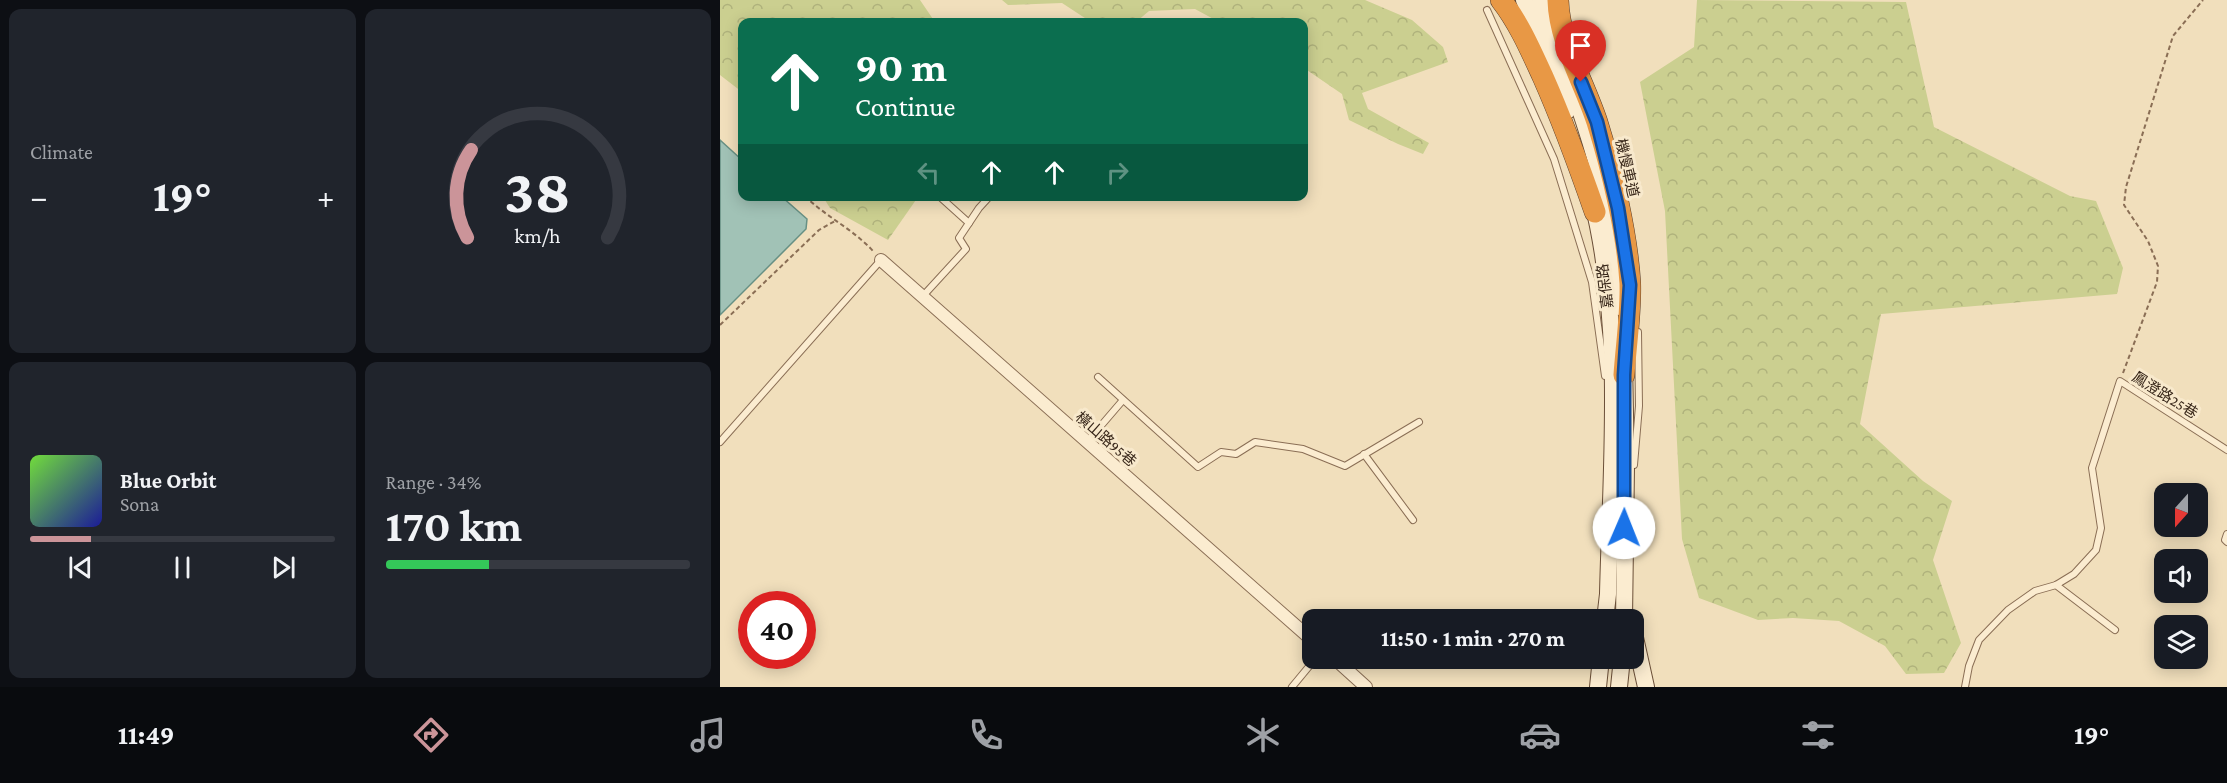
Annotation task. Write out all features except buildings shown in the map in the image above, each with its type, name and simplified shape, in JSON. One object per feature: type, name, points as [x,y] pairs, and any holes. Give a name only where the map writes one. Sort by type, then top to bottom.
[{"type":"highway","points":[[1553,1],[1597,122],[1622,226],[1630,285],[1624,375]]},
{"type":"highway","points":[[1494,5],[1510,11],[1547,86],[1569,137],[1595,212]]},
{"type":"street","name":"嘉保路","points":[[1524,0],[1558,83],[1581,155],[1595,212],[1607,291],[1613,373],[1606,609]]},
{"type":"street","name":"橫山路95巷","points":[[881,260],[1302,631]]},
{"type":"street","points":[[1624,375],[1624,609]]},
{"type":"street","points":[[1625,588],[1629,609]]},
{"type":"street","points":[[1346,669],[1366,687]]},
{"type":"street","points":[[1598,685],[1600,669]]},
{"type":"street","points":[[1619,687],[1621,669]]},
{"type":"street","points":[[1642,669],[1646,687]]},
{"type":"lane","points":[[1553,1],[1572,32]]},
{"type":"lane","points":[[1494,5],[1554,159],[1592,282],[1612,424]]},
{"type":"lane","name":"機慢車道","points":[[1595,94],[1616,166],[1629,235],[1636,317]]},
{"type":"lane","points":[[945,201],[969,223]]},
{"type":"lane","points":[[922,297],[966,249],[959,238],[986,201]]},
{"type":"lane","points":[[720,442],[881,260]]},
{"type":"lane","points":[[1624,528],[1634,465],[1639,406],[1638,329]]},
{"type":"lane","points":[[1098,377],[1198,467],[1221,452],[1236,454],[1255,442],[1303,449],[1345,466],[1419,422]]},
{"type":"lane","name":"鳳澄路25巷","points":[[2120,381],[2227,450]]},
{"type":"lane","points":[[1965,687],[1969,666],[1979,640],[2008,609],[2035,591],[2056,585],[2074,574],[2096,550],[2101,528],[2092,468],[2120,381]]},
{"type":"lane","points":[[1087,442],[1124,400]]},
{"type":"lane","points":[[1364,454],[1413,520]]},
{"type":"lane","points":[[2227,534],[2225,540],[2227,542]]},
{"type":"lane","points":[[2056,585],[2115,630]]},
{"type":"lane","points":[[1292,687],[1307,669]]},
{"type":"path","points":[[2120,381],[2157,282],[2158,266],[2148,241],[2124,205],[2126,187],[2173,36],[2203,0]]},
{"type":"path","points":[[810,201],[820,211],[866,244],[881,260]]},
{"type":"path","points":[[720,325],[819,230],[836,221]]},
{"type":"green space","points":[[720,0],[920,0],[932,18],[738,18],[738,89],[720,75]]},
{"type":"green space","points":[[1002,0],[1365,0],[1412,20],[1443,47],[1448,62],[1362,93],[1368,109],[1429,143],[1423,154],[1349,120],[1342,94],[1308,71],[1308,18],[1212,18],[1195,9],[1149,11],[1141,18],[1085,18],[1062,3],[1008,5]]},
{"type":"green space","points":[[1697,0],[1906,2],[1934,127],[2070,196],[2096,201],[2123,268],[2117,294],[1881,314],[1860,424],[1923,481],[1952,501],[1933,560],[1961,643],[1944,673],[1906,674],[1885,646],[1839,621],[1793,618],[1758,620],[1699,598],[1682,539],[1665,211],[1640,82],[1694,47]]},
{"type":"green space","points":[[826,201],[915,201],[888,240],[830,208]]},
{"type":"water","points":[[720,140],[738,156],[738,201],[787,201],[807,219],[806,229],[720,315]]},
{"type":"route","points":[[1581,82],[1597,122],[1618,208],[1630,285],[1624,375],[1626,466],[1624,528]]}]
